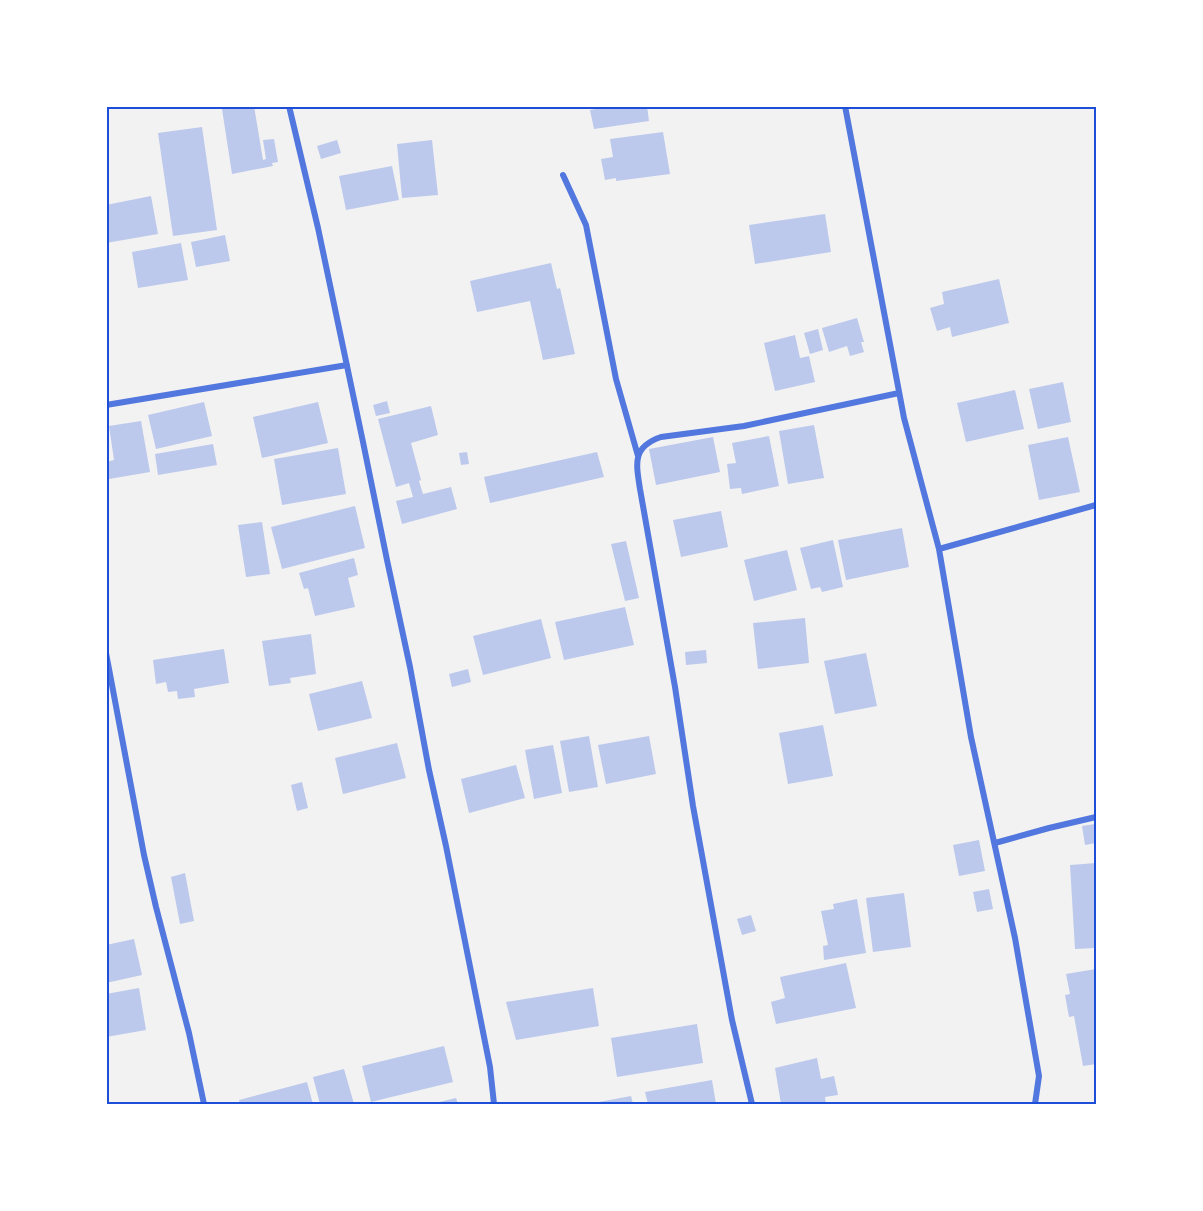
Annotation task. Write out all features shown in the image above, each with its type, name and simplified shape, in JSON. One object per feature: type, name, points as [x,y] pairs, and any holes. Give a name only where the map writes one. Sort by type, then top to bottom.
[{"type":"street","points":[[289,106],[318,228],[410,667],[489,1067],[494,1104]]},
{"type":"street","points":[[845,106],[904,418],[939,549],[971,737],[1015,938],[1039,1076],[1035,1104]]},
{"type":"street","points":[[563,175],[586,225],[616,379],[638,456]]},
{"type":"street","points":[[106,405],[347,365]]},
{"type":"street","points":[[752,1104],[732,1020],[693,806],[675,687],[640,489],[638,456],[642,447],[661,436],[744,426],[899,393]]},
{"type":"street","points":[[939,549],[1096,505]]},
{"type":"street","points":[[106,653],[146,865],[189,1033],[204,1104]]},
{"type":"street","points":[[995,843],[1096,817]]},
{"type":"building","points":[[254,106],[263,160],[266,159],[263,140],[274,139],[278,162],[272,163],[273,166],[232,174],[222,109]]},
{"type":"building","points":[[612,106],[647,106],[649,121],[594,129],[590,110]]},
{"type":"building","points":[[202,127],[217,230],[173,236],[158,133]]},
{"type":"building","points":[[663,132],[670,174],[616,181],[616,178],[605,180],[601,159],[613,157],[610,139]]},
{"type":"building","points":[[337,140],[341,153],[321,159],[317,146]]},
{"type":"building","points":[[432,140],[438,195],[402,198],[397,144]]},
{"type":"building","points":[[392,166],[399,200],[346,210],[339,176]]},
{"type":"building","points":[[151,196],[158,234],[106,243],[106,205]]},
{"type":"building","points":[[825,214],[831,252],[755,264],[749,225]]},
{"type":"building","points":[[225,235],[230,261],[196,267],[191,242]]},
{"type":"building","points":[[181,243],[188,280],[138,288],[132,252]]},
{"type":"building","points":[[551,263],[557,289],[560,288],[575,354],[543,360],[530,301],[477,312],[470,281]]},
{"type":"building","points":[[999,279],[1009,323],[952,337],[950,327],[937,331],[930,308],[944,304],[942,292]]},
{"type":"building","points":[[857,318],[864,342],[861,342],[864,352],[850,356],[847,346],[829,352],[822,328]]},
{"type":"building","points":[[818,329],[823,350],[810,354],[804,333]]},
{"type":"building","points":[[795,335],[800,358],[809,356],[815,382],[775,391],[764,343]]},
{"type":"building","points":[[1063,382],[1071,422],[1038,429],[1029,389]]},
{"type":"building","points":[[1015,390],[1024,429],[966,442],[957,403]]},
{"type":"building","points":[[387,401],[390,413],[376,416],[373,405]]},
{"type":"building","points":[[204,402],[212,436],[156,449],[148,415]]},
{"type":"building","points":[[318,402],[328,443],[262,458],[253,417]]},
{"type":"building","points":[[431,406],[438,435],[411,443],[421,480],[419,481],[423,494],[451,487],[457,509],[402,524],[396,501],[413,497],[409,483],[396,487],[378,419]]},
{"type":"building","points":[[141,421],[150,472],[109,479],[106,462],[114,460],[109,426]]},
{"type":"building","points":[[814,425],[824,478],[788,484],[779,431]]},
{"type":"building","points":[[769,436],[779,486],[742,494],[741,488],[730,489],[727,464],[736,463],[732,443]]},
{"type":"building","points":[[713,437],[720,472],[656,485],[649,449]]},
{"type":"building","points":[[1068,437],[1080,492],[1039,500],[1028,445]]},
{"type":"building","points":[[213,444],[217,465],[158,475],[155,454]]},
{"type":"building","points":[[338,448],[346,494],[282,505],[274,459]]},
{"type":"building","points":[[467,452],[469,464],[461,465],[459,453]]},
{"type":"building","points":[[597,452],[604,477],[490,503],[484,477]]},
{"type":"building","points":[[355,506],[365,548],[282,569],[271,527]]},
{"type":"building","points":[[721,511],[728,547],[681,557],[673,520]]},
{"type":"building","points":[[262,522],[270,574],[246,577],[238,525]]},
{"type":"building","points":[[902,528],[909,567],[846,580],[838,540]]},
{"type":"building","points":[[833,540],[843,587],[822,592],[820,587],[811,589],[800,548]]},
{"type":"building","points":[[626,541],[639,598],[625,601],[611,544]]},
{"type":"building","points":[[787,550],[797,590],[754,601],[744,560]]},
{"type":"building","points":[[354,558],[358,575],[348,578],[355,607],[315,616],[308,588],[304,589],[299,573]]},
{"type":"building","points":[[625,607],[634,645],[564,660],[555,622]]},
{"type":"building","points":[[805,618],[809,663],[758,669],[753,623]]},
{"type":"building","points":[[541,619],[551,658],[483,675],[473,636]]},
{"type":"building","points":[[311,634],[316,674],[290,678],[291,683],[269,686],[262,641]]},
{"type":"building","points":[[224,649],[229,683],[194,689],[195,697],[178,699],[177,691],[168,692],[166,682],[156,684],[153,660]]},
{"type":"building","points":[[706,650],[707,663],[686,665],[685,652]]},
{"type":"building","points":[[866,653],[877,706],[835,714],[824,661]]},
{"type":"building","points":[[468,669],[471,682],[452,687],[449,674]]},
{"type":"building","points":[[362,681],[372,718],[318,731],[309,694]]},
{"type":"building","points":[[823,725],[833,776],[788,784],[779,733]]},
{"type":"building","points":[[589,736],[598,787],[569,792],[560,741]]},
{"type":"building","points":[[649,736],[656,774],[606,784],[598,745]]},
{"type":"building","points":[[397,743],[406,778],[343,794],[335,758]]},
{"type":"building","points":[[553,745],[562,793],[534,799],[525,750]]},
{"type":"building","points":[[516,765],[525,798],[469,813],[461,779]]},
{"type":"building","points":[[302,782],[308,808],[297,811],[291,785]]},
{"type":"building","points":[[1095,824],[1096,843],[1085,845],[1082,826]]},
{"type":"building","points":[[979,840],[985,871],[959,876],[953,845]]},
{"type":"building","points":[[1096,863],[1096,948],[1075,949],[1070,865]]},
{"type":"building","points":[[185,873],[194,921],[180,924],[171,877]]},
{"type":"building","points":[[989,889],[993,909],[977,912],[973,892]]},
{"type":"building","points":[[904,893],[911,947],[873,952],[866,898]]},
{"type":"building","points":[[857,899],[866,953],[824,960],[823,946],[828,945],[821,911],[834,909],[833,904]]},
{"type":"building","points":[[751,915],[756,931],[742,935],[737,919]]},
{"type":"building","points":[[134,939],[142,975],[106,983],[106,945]]},
{"type":"building","points":[[846,963],[856,1008],[776,1024],[771,1002],[785,998],[780,977]]},
{"type":"building","points":[[1096,969],[1096,1064],[1083,1066],[1074,1016],[1069,1017],[1065,995],[1070,994],[1066,974]]},
{"type":"building","points":[[139,988],[146,1030],[106,1037],[106,994]]},
{"type":"building","points":[[593,988],[599,1026],[516,1040],[506,1002]]},
{"type":"building","points":[[697,1024],[703,1063],[617,1077],[611,1038]]},
{"type":"building","points":[[444,1046],[453,1082],[371,1102],[362,1066]]},
{"type":"building","points":[[817,1058],[821,1079],[834,1076],[838,1095],[825,1097],[826,1104],[781,1104],[775,1068]]},
{"type":"building","points":[[344,1069],[354,1104],[320,1104],[313,1077]]},
{"type":"building","points":[[712,1080],[716,1104],[648,1104],[645,1092]]},
{"type":"building","points":[[307,1082],[313,1104],[240,1104],[239,1100]]},
{"type":"building","points":[[631,1096],[633,1104],[599,1104],[599,1102]]},
{"type":"building","points":[[456,1098],[458,1104],[431,1104]]}]
